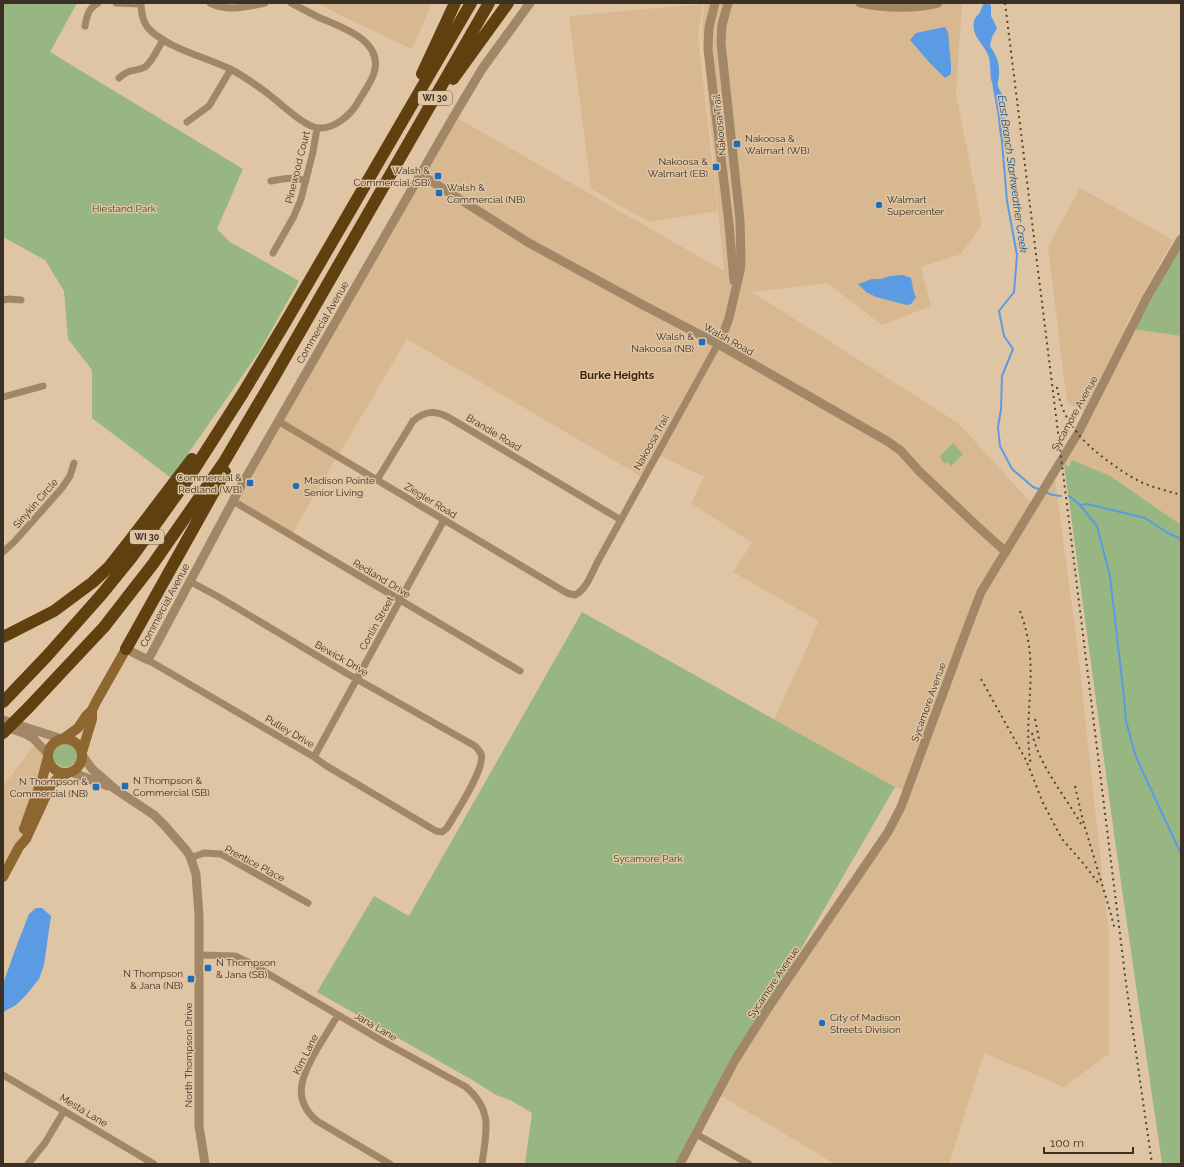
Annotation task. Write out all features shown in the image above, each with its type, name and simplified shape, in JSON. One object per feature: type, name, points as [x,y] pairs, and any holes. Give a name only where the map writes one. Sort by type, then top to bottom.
[{"type":"highway","points":[[376,167],[391,132],[432,54],[455,3]]},
{"type":"highway","name":"WI 30","points":[[3,702],[47,656],[102,594],[132,557],[188,479],[267,353],[471,3]]},
{"type":"highway","name":"WI 30","points":[[3,733],[104,627],[153,564],[224,462],[489,3]]},
{"type":"highway","points":[[380,193],[455,76],[508,3]]},
{"type":"highway","points":[[3,638],[54,611],[93,582],[109,567],[132,540],[189,463],[267,353]]},
{"type":"highway","points":[[126,649],[233,458],[273,379]]},
{"type":"main road","points":[[19,847],[52,744],[78,728],[92,710],[126,649]]},
{"type":"main road","points":[[3,878],[19,847],[26,839],[50,787],[57,779],[78,767],[92,719],[92,710]]},
{"type":"main road","points":[[63,738],[76,742],[81,748],[82,754]]},
{"type":"main road","points":[[48,756],[50,763],[59,772],[69,772]]},
{"type":"street","points":[[85,26],[89,11],[98,3]]},
{"type":"street","points":[[116,3],[141,4],[143,18],[147,27],[163,40],[231,69],[268,93],[311,126],[320,129],[331,126],[355,108],[374,73],[375,60],[373,53],[365,42],[355,34],[291,3]]},
{"type":"street","points":[[210,3],[218,6],[242,8],[265,3]]},
{"type":"street","name":"Commercial Avenue","points":[[148,660],[233,501],[420,174],[482,69],[530,3]]},
{"type":"street","name":"Nakoosa Trail","points":[[715,3],[709,27],[708,49],[730,232],[734,272],[734,293]]},
{"type":"street","name":"Nakoosa Trail","points":[[575,595],[578,594],[583,588],[621,520],[718,344],[729,318],[740,272],[741,243],[740,220],[721,43],[722,25],[728,3]]},
{"type":"street","points":[[860,3],[874,6],[903,7],[938,3]]},
{"type":"street","points":[[119,78],[124,73],[145,67],[154,56],[163,40]]},
{"type":"street","points":[[187,122],[209,106],[231,69]]},
{"type":"street","name":"Pinewood Court","points":[[273,253],[303,194],[318,128]]},
{"type":"street","name":"Walsh Road","points":[[420,174],[529,243],[718,344],[900,450],[919,471],[1006,552]]},
{"type":"street","points":[[271,181],[299,178],[306,181]]},
{"type":"street","name":"Sycamore Avenue","points":[[680,1164],[735,1060],[770,1005],[888,832],[901,807],[981,592],[1078,433],[1146,299],[1181,239]]},
{"type":"street","points":[[3,300],[21,300]]},
{"type":"street","points":[[3,397],[43,386]]},
{"type":"street","name":"Brandie Road","points":[[377,480],[413,421],[422,414],[438,413],[448,417],[621,520]]},
{"type":"street","name":"Ziegler Road","points":[[278,421],[567,593],[575,595]]},
{"type":"street","name":"Sinykin Circle","points":[[3,552],[14,542],[62,488],[70,476],[74,463]]},
{"type":"street","name":"Redland Drive","points":[[233,501],[520,671]]},
{"type":"street","name":"Conlin Street","points":[[314,757],[444,520]]},
{"type":"street","name":"Bewick Drive","points":[[190,581],[475,746],[481,754],[482,760],[480,768],[472,786],[447,828],[442,832]]},
{"type":"street","name":"Pulley Drive","points":[[126,649],[148,660],[314,757],[427,827],[436,832],[442,832]]},
{"type":"street","points":[[3,720],[63,738]]},
{"type":"street","points":[[3,726],[26,734],[32,738],[48,756]]},
{"type":"street","name":"North Thompson Drive","points":[[82,754],[92,769],[115,789],[154,815],[176,837],[186,850],[196,874],[200,916],[199,1126],[205,1164]]},
{"type":"street","name":"North Thompson Drive","points":[[69,772],[84,776],[115,789]]},
{"type":"street","name":"Prentice Place","points":[[190,858],[203,853],[221,854],[308,902]]},
{"type":"street","name":"Jana Lane","points":[[200,955],[239,957],[384,1042],[456,1081],[470,1091],[481,1104],[487,1120],[482,1164]]},
{"type":"street","name":"Kim Lane","points":[[338,1015],[312,1058],[302,1078],[304,1105],[317,1121],[390,1164]]},
{"type":"street","name":"Mesta Lane","points":[[3,1075],[64,1110],[142,1161],[154,1164]]},
{"type":"street","points":[[28,1164],[45,1143],[64,1110]]},
{"type":"street","points":[[696,1134],[749,1164]]},
{"type":"shaded area","points":[[318,3],[432,3],[412,49]]},
{"type":"shaded area","points":[[704,3],[962,3],[956,94],[982,224],[961,254],[921,267],[931,306],[882,325],[827,283],[752,292],[958,423],[1034,506],[1054,472],[1076,635],[1109,935],[1109,1054],[1064,1087],[984,1053],[949,1164],[835,1164],[718,1094],[862,869],[907,790],[895,787],[774,720],[819,621],[733,572],[752,543],[691,503],[704,477],[657,454],[644,478],[407,339],[291,535],[233,501],[454,116],[724,271],[702,32]]},
{"type":"shaded area","points":[[703,4],[698,37],[718,211],[649,222],[591,189],[569,16]]},
{"type":"shaded area","points":[[1080,188],[1173,240],[1125,326],[1132,329],[1181,336],[1181,532],[1064,464],[1091,415],[1067,402],[1048,247]]},
{"type":"shaded area","points":[[37,742],[48,754],[43,776],[21,837],[19,847],[3,877],[3,784]]},
{"type":"green space","name":"Hiestand Park","points":[[3,3],[77,3],[50,52],[243,169],[217,229],[230,242],[299,281],[259,352],[171,478],[92,418],[92,370],[68,339],[64,291],[45,260],[3,237]]},
{"type":"green space","points":[[1181,244],[1181,336],[1132,329]]},
{"type":"green space","points":[[953,443],[963,454],[951,466],[947,462],[945,464],[941,460],[942,458],[940,456]]},
{"type":"green space","points":[[1072,460],[1110,476],[1181,525],[1181,1164],[1162,1164],[1116,848],[1064,464],[1069,467]]},
{"type":"green space","name":"Sycamore Park","points":[[582,612],[895,787],[676,1164],[525,1164],[532,1113],[510,1100],[496,1095],[317,992],[374,896],[409,916]]},
{"type":"green space","points":[[65,743],[70,744],[76,750],[76,760],[70,766],[65,767],[60,766],[54,760],[53,755],[54,750],[60,744]]},
{"type":"water","points":[[984,3],[989,3],[991,6],[991,16],[997,28],[992,37],[990,46],[998,63],[998,87],[1002,94],[999,108],[1006,125],[1008,148],[1001,143],[999,120],[991,80],[989,58],[974,31],[974,20]]},
{"type":"water","points":[[945,27],[948,32],[951,74],[945,78],[910,40],[916,33]]},
{"type":"water","points":[[903,275],[911,278],[916,297],[911,304],[907,305],[876,297],[866,292],[858,284],[872,279]]},
{"type":"water","points":[[36,908],[42,908],[51,916],[44,965],[39,979],[27,994],[16,1005],[3,1012],[3,984],[29,914]]},
{"type":"waterway","name":"East Branch Starkweather Creek","points":[[999,118],[1001,136]]},
{"type":"waterway","name":"East Branch Starkweather Creek","points":[[1002,142],[1007,201],[1017,255],[1014,292],[999,311],[1004,336],[1013,349],[1002,376],[1001,409],[998,427],[1000,446],[1012,469],[1033,487],[1041,490]]},
{"type":"waterway","name":"East Branch Starkweather Creek","points":[[1045,492],[1061,496]]},
{"type":"waterway","points":[[1069,496],[1080,505],[1097,526],[1110,576],[1126,721],[1135,754],[1181,854]]},
{"type":"waterway","points":[[1080,505],[1087,504],[1145,518],[1166,532],[1181,539]]},
{"type":"railway","points":[[1005,3],[1126,983],[1152,1164]]},
{"type":"railway","points":[[1057,387],[1060,400],[1069,421],[1092,448],[1112,464],[1139,481],[1181,495]]},
{"type":"railway","points":[[1020,611],[1024,622],[1030,655],[1031,669],[1028,738],[1031,765]]},
{"type":"railway","points":[[981,679],[1026,760],[1043,803],[1062,839],[1099,884]]},
{"type":"railway","points":[[1035,719],[1039,739]]},
{"type":"railway","points":[[1032,733],[1047,769],[1081,824]]},
{"type":"railway","points":[[1075,786],[1083,821],[1115,930]]},
{"type":"place","name":"Nakoosa & Walmart (WB)","points":[[737,144]]},
{"type":"place","name":"Nakoosa & Walmart (EB)","points":[[716,167]]},
{"type":"place","name":"Walsh & Commercial (SB)","points":[[438,176]]},
{"type":"place","name":"Walsh & Commercial (NB)","points":[[439,193]]},
{"type":"place","name":"Walmart Supercenter","points":[[879,205]]},
{"type":"place","name":"Walsh & Nakoosa (NB)","points":[[702,342]]},
{"type":"place","name":"Commercial & Redland (WB)","points":[[250,483]]},
{"type":"place","name":"Madison Pointe Senior Living","points":[[296,486]]},
{"type":"place","name":"N Thompson & Commercial (SB)","points":[[125,786]]},
{"type":"place","name":"N Thompson & Commercial (NB)","points":[[96,787]]},
{"type":"place","name":"N Thompson & Jana (SB)","points":[[208,968]]},
{"type":"place","name":"N Thompson & Jana (NB)","points":[[191,979]]},
{"type":"place","name":"City of Madison Streets Division","points":[[822,1023]]},
{"type":"district","name":"Burke Heights","points":[[617,375]]}]
